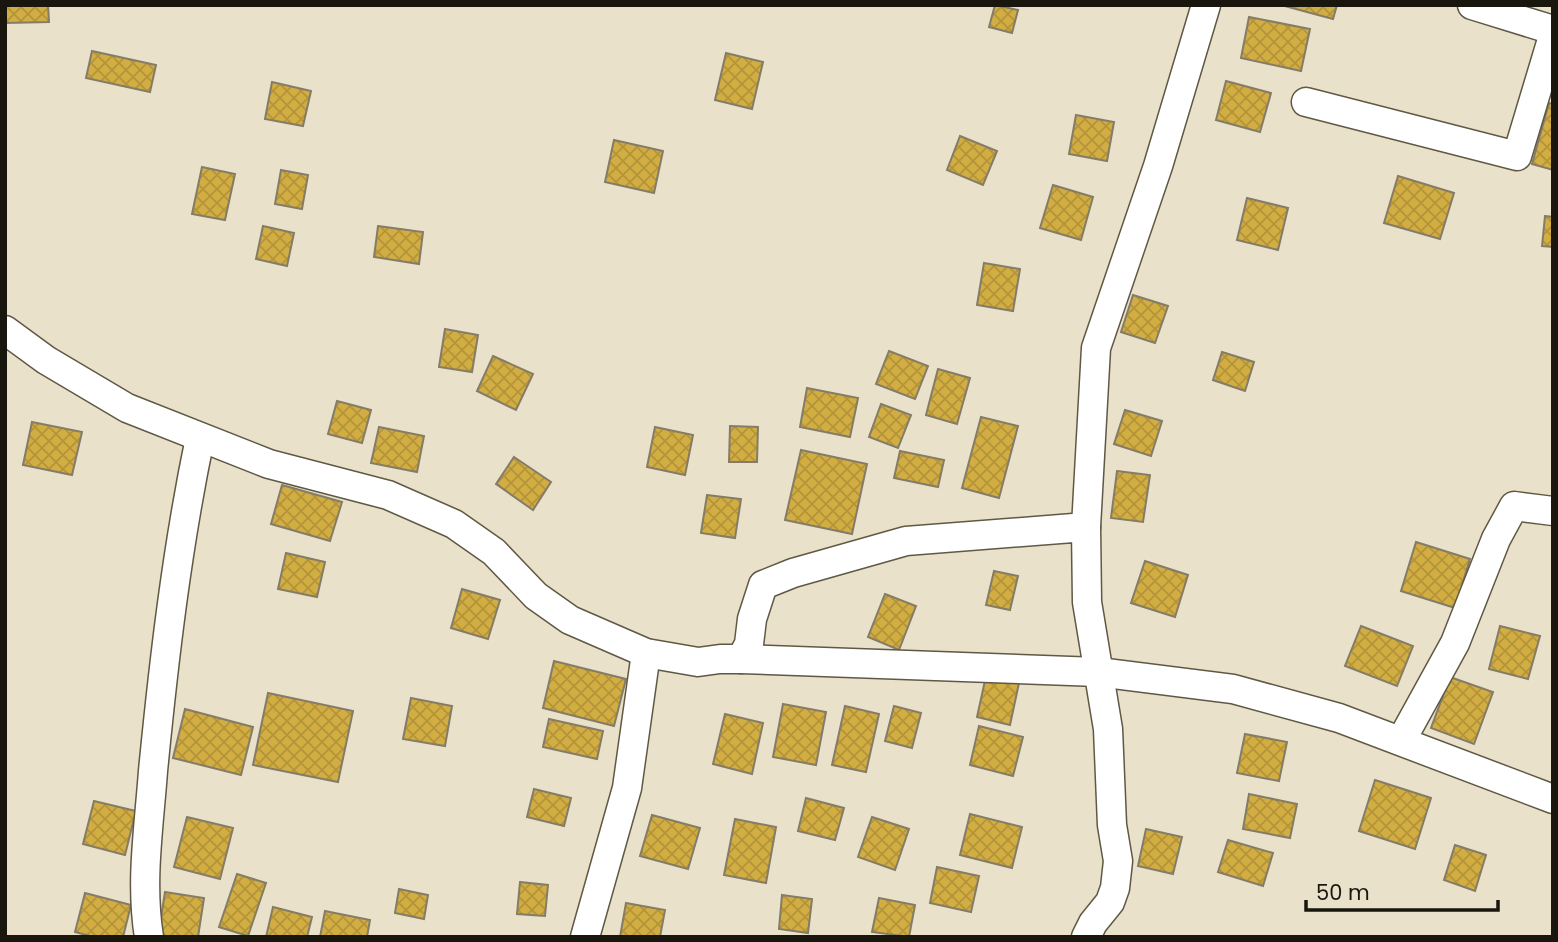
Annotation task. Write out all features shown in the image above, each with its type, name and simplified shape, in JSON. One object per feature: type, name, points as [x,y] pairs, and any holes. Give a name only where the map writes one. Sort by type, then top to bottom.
[{"type":"street","points":[[1086,937],[1093,923],[1110,902],[1115,888],[1118,861],[1112,825],[1108,729],[1087,602],[1086,527],[1096,348],[1158,166],[1206,5]]},
{"type":"street","points":[[1472,5],[1553,30]]},
{"type":"street","points":[[1306,102],[1517,156],[1553,36]]},
{"type":"street","points":[[5,330],[46,360],[127,408],[269,464],[388,495],[454,524],[494,552],[536,596],[570,620],[646,653],[698,662],[741,659],[1098,672],[1233,690],[1339,718],[1553,799]]},
{"type":"street","points":[[149,937],[144,876],[164,657],[183,518],[200,438]]},
{"type":"street","points":[[1401,741],[1455,643],[1496,539],[1514,506],[1553,511]]},
{"type":"street","points":[[741,659],[749,644],[752,619],[763,584],[906,541],[1086,527]]},
{"type":"street","points":[[585,937],[627,788],[646,653]]},
{"type":"building","points":[[5,5],[48,5],[49,22],[5,23]]},
{"type":"building","points":[[995,5],[1018,10],[1012,33],[989,27]]},
{"type":"building","points":[[1281,5],[1337,5],[1333,19]]},
{"type":"building","points":[[1249,17],[1310,29],[1301,71],[1241,58]]},
{"type":"building","points":[[92,51],[156,65],[150,92],[86,78]]},
{"type":"building","points":[[726,53],[763,62],[752,109],[715,100]]},
{"type":"building","points":[[1226,81],[1271,93],[1260,132],[1216,120]]},
{"type":"building","points":[[272,82],[311,91],[303,126],[265,119]]},
{"type":"building","points":[[1549,103],[1553,104],[1553,170],[1532,164]]},
{"type":"building","points":[[1076,115],[1114,122],[1107,161],[1069,154]]},
{"type":"building","points":[[960,136],[997,151],[983,185],[947,170]]},
{"type":"building","points":[[614,140],[663,151],[654,193],[605,182]]},
{"type":"building","points":[[202,167],[235,174],[225,220],[192,214]]},
{"type":"building","points":[[281,170],[308,175],[302,209],[275,204]]},
{"type":"building","points":[[1398,176],[1454,193],[1440,239],[1384,223]]},
{"type":"building","points":[[1053,185],[1093,197],[1081,240],[1040,228]]},
{"type":"building","points":[[1247,198],[1288,208],[1278,250],[1237,240]]},
{"type":"building","points":[[1545,216],[1553,217],[1553,247],[1542,246]]},
{"type":"building","points":[[263,226],[294,233],[287,266],[256,259]]},
{"type":"building","points":[[378,226],[423,232],[419,264],[374,257]]},
{"type":"building","points":[[984,263],[1020,269],[1013,311],[977,305]]},
{"type":"building","points":[[1133,295],[1168,306],[1155,343],[1121,332]]},
{"type":"building","points":[[445,329],[478,335],[472,372],[439,367]]},
{"type":"building","points":[[889,351],[928,366],[915,399],[876,384]]},
{"type":"building","points":[[1222,352],[1254,362],[1245,391],[1213,380]]},
{"type":"building","points":[[493,356],[533,374],[516,410],[477,391]]},
{"type":"building","points":[[938,369],[970,378],[957,424],[926,415]]},
{"type":"building","points":[[807,388],[858,398],[850,437],[800,427]]},
{"type":"building","points":[[337,401],[371,410],[362,443],[328,434]]},
{"type":"building","points":[[881,404],[911,415],[898,448],[869,437]]},
{"type":"building","points":[[1125,410],[1162,421],[1151,456],[1114,444]]},
{"type":"building","points":[[981,417],[1018,426],[999,498],[962,488]]},
{"type":"building","points":[[32,422],[82,432],[72,475],[23,465]]},
{"type":"building","points":[[730,426],[758,427],[757,462],[729,462]]},
{"type":"building","points":[[379,427],[424,436],[417,472],[371,463]]},
{"type":"building","points":[[655,427],[693,435],[685,475],[647,467]]},
{"type":"building","points":[[801,450],[867,464],[852,534],[785,520]]},
{"type":"building","points":[[900,451],[944,460],[938,487],[894,478]]},
{"type":"building","points":[[514,457],[551,482],[533,510],[496,484]]},
{"type":"building","points":[[1117,471],[1150,475],[1143,522],[1111,518]]},
{"type":"building","points":[[282,485],[342,502],[330,541],[271,524]]},
{"type":"building","points":[[707,495],[741,499],[735,538],[701,533]]},
{"type":"building","points":[[1416,542],[1470,559],[1455,608],[1401,591]]},
{"type":"building","points":[[286,553],[325,562],[317,597],[278,589]]},
{"type":"building","points":[[1145,561],[1188,575],[1175,617],[1131,603]]},
{"type":"building","points":[[994,571],[1018,576],[1010,610],[986,605]]},
{"type":"building","points":[[462,589],[500,600],[488,639],[451,628]]},
{"type":"building","points":[[885,594],[916,606],[899,650],[868,637]]},
{"type":"building","points":[[1361,626],[1413,646],[1397,686],[1345,666]]},
{"type":"building","points":[[1500,626],[1540,636],[1528,679],[1489,669]]},
{"type":"building","points":[[554,661],[626,679],[614,726],[543,708]]},
{"type":"building","points":[[986,676],[1019,683],[1010,725],[977,717]]},
{"type":"building","points":[[1450,677],[1493,692],[1474,744],[1431,728]]},
{"type":"building","points":[[268,693],[353,711],[338,782],[253,765]]},
{"type":"building","points":[[411,698],[452,706],[445,746],[403,739]]},
{"type":"building","points":[[783,704],[826,712],[816,765],[773,757]]},
{"type":"building","points":[[845,706],[879,714],[866,772],[832,765]]},
{"type":"building","points":[[894,706],[921,713],[912,748],[885,741]]},
{"type":"building","points":[[185,709],[253,727],[241,775],[173,758]]},
{"type":"building","points":[[725,714],[763,723],[752,774],[713,764]]},
{"type":"building","points":[[549,719],[603,731],[597,759],[543,747]]},
{"type":"building","points":[[979,726],[1023,737],[1013,776],[970,765]]},
{"type":"building","points":[[1245,734],[1287,742],[1279,781],[1237,773]]},
{"type":"building","points":[[1375,780],[1431,798],[1415,849],[1359,831]]},
{"type":"building","points":[[534,789],[571,798],[564,826],[527,817]]},
{"type":"building","points":[[1249,794],[1297,804],[1290,838],[1243,829]]},
{"type":"building","points":[[806,798],[844,808],[835,840],[798,831]]},
{"type":"building","points":[[94,801],[136,811],[125,855],[83,844]]},
{"type":"building","points":[[970,814],[1022,827],[1012,868],[960,855]]},
{"type":"building","points":[[652,815],[700,828],[688,869],[640,856]]},
{"type":"building","points":[[187,817],[233,828],[220,879],[174,867]]},
{"type":"building","points":[[872,817],[909,829],[895,870],[858,857]]},
{"type":"building","points":[[735,819],[776,827],[766,883],[724,875]]},
{"type":"building","points":[[1146,829],[1182,837],[1173,874],[1138,866]]},
{"type":"building","points":[[1228,840],[1273,853],[1263,886],[1218,872]]},
{"type":"building","points":[[1455,845],[1486,855],[1475,891],[1444,880]]},
{"type":"building","points":[[937,867],[979,876],[971,912],[930,903]]},
{"type":"building","points":[[237,874],[266,883],[248,936],[219,927]]},
{"type":"building","points":[[520,882],[548,885],[545,916],[517,914]]},
{"type":"building","points":[[399,889],[428,895],[424,919],[395,913]]},
{"type":"building","points":[[165,892],[204,898],[198,937],[158,937]]},
{"type":"building","points":[[85,893],[131,905],[123,937],[94,937],[75,932]]},
{"type":"building","points":[[782,895],[812,899],[808,933],[779,929]]},
{"type":"building","points":[[879,898],[915,905],[909,937],[872,932]]},
{"type":"building","points":[[626,903],[665,910],[660,937],[620,937]]},
{"type":"building","points":[[273,907],[312,917],[307,937],[266,937]]},
{"type":"building","points":[[325,911],[370,920],[367,937],[320,937]]}]
